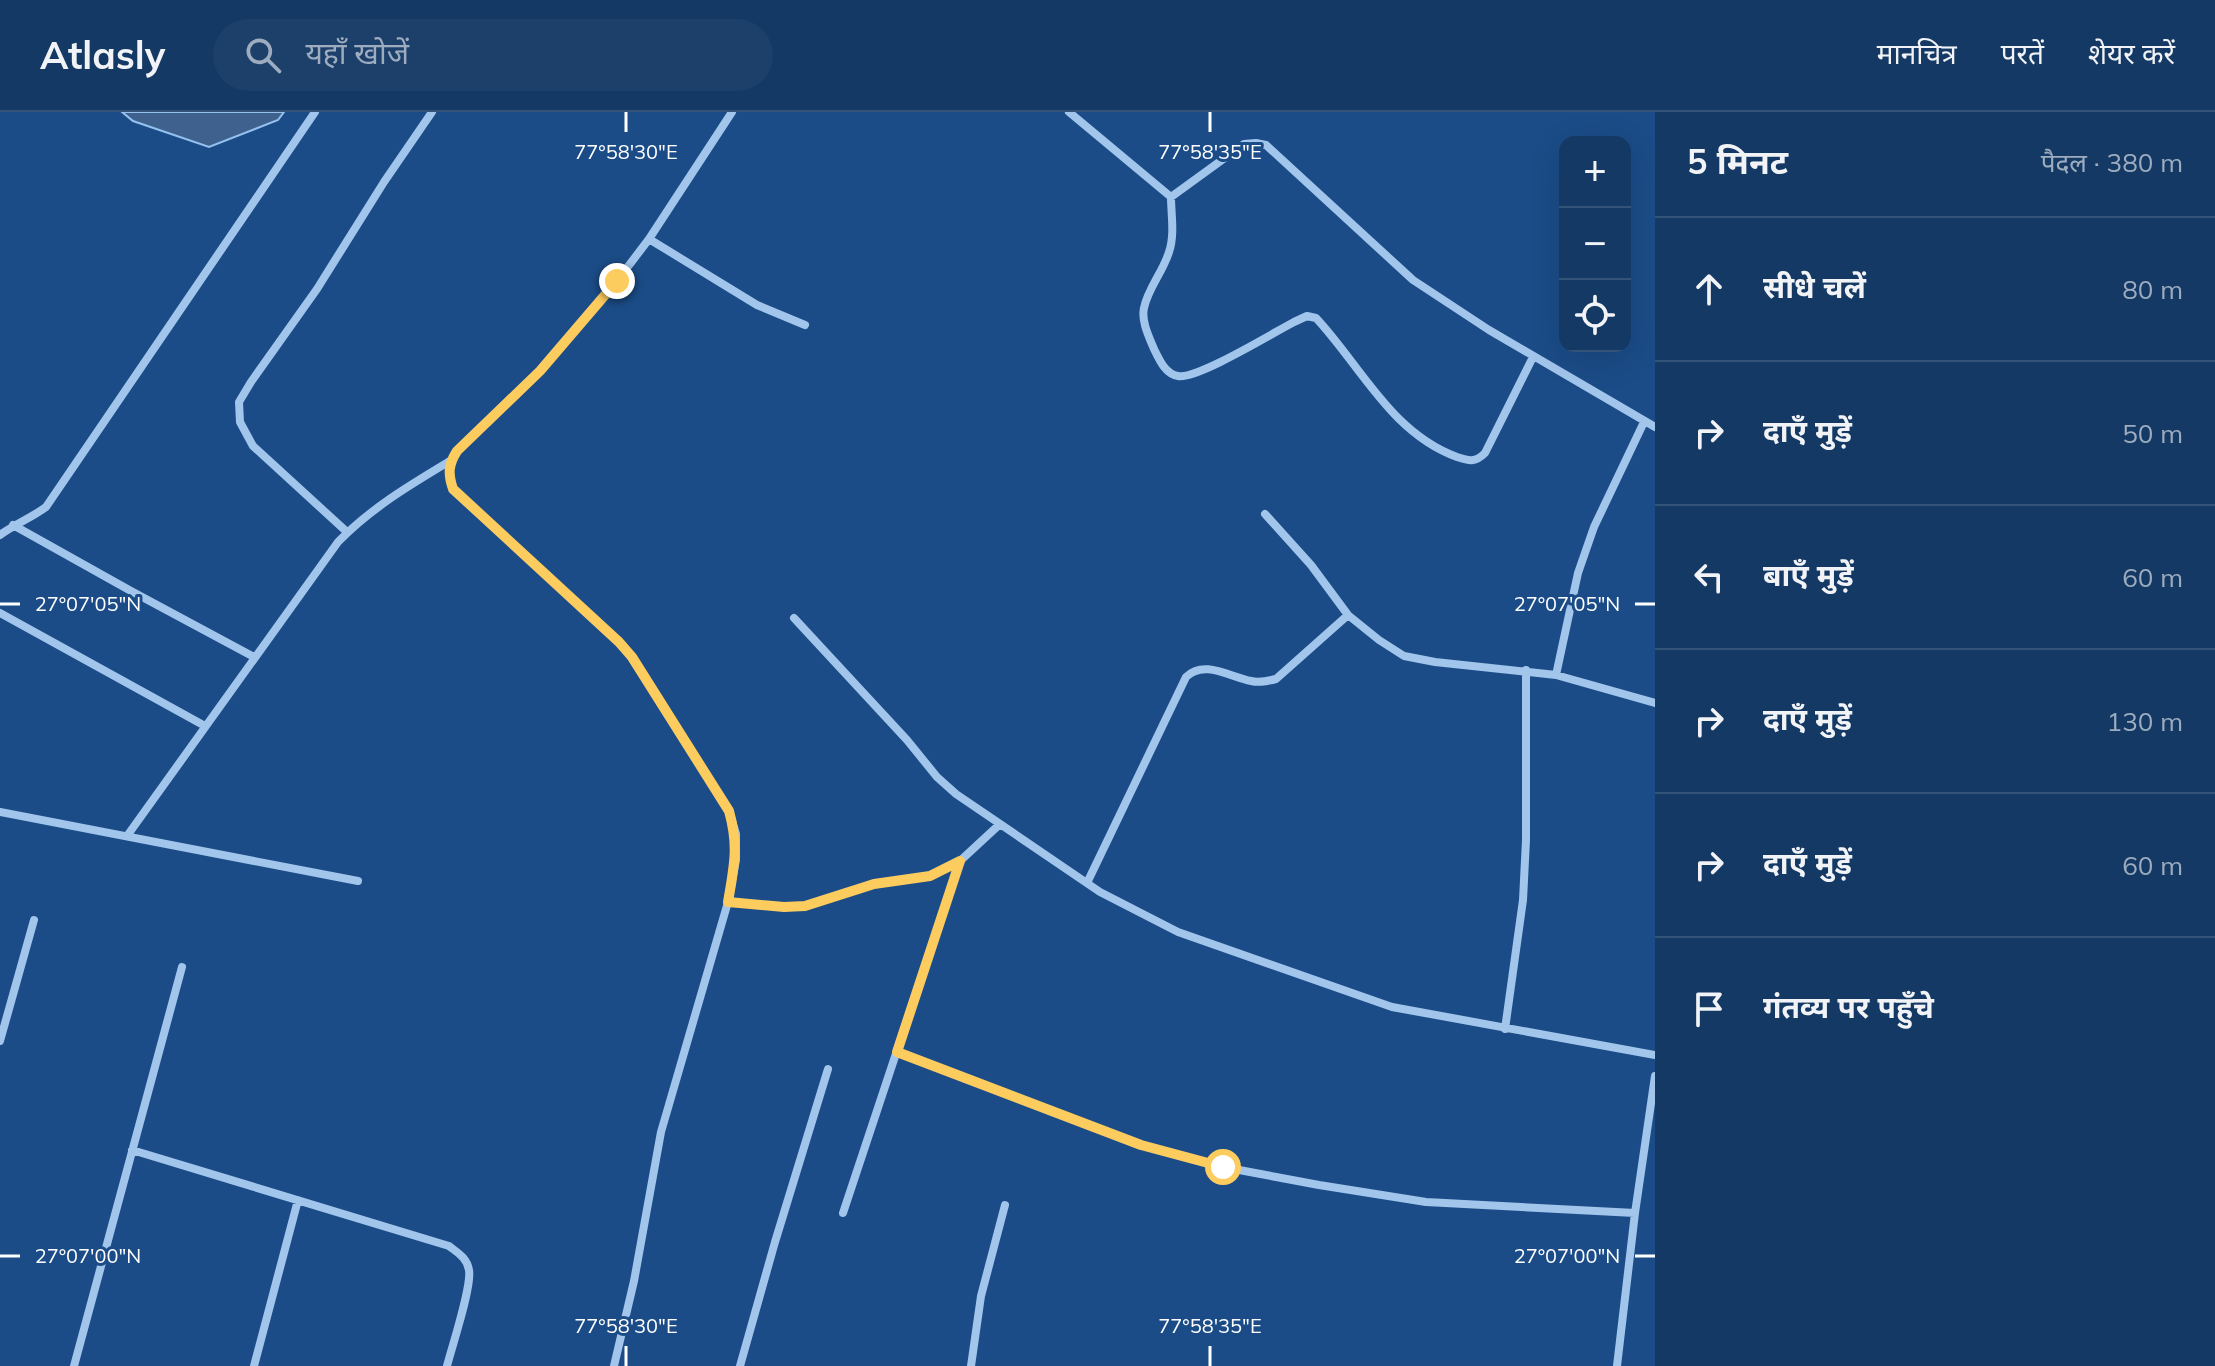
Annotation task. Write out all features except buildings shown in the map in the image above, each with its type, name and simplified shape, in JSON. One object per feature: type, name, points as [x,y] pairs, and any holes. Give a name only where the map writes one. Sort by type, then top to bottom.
[{"type":"street","points":[[0,535],[46,507],[315,112]]},
{"type":"street","points":[[347,532],[253,446],[240,422],[239,402],[432,112]]},
{"type":"street","points":[[127,836],[338,542],[366,515],[450,461],[540,371],[649,239],[732,112]]},
{"type":"street","points":[[1069,112],[1171,197],[1170,250],[1143,312],[1145,326],[1164,367],[1178,376],[1188,376],[1207,368],[1307,316],[1316,318],[1380,399],[1408,427],[1424,441],[1472,462],[1485,453],[1533,357]]},
{"type":"street","points":[[1171,197],[1244,144],[1266,145],[1413,280],[1533,357],[1655,427]]},
{"type":"street","points":[[649,239],[757,305],[805,325]]},
{"type":"street","points":[[1556,675],[1578,573],[1594,527],[1644,422]]},
{"type":"street","points":[[450,461],[448,474],[453,489],[632,657],[729,811],[736,834],[736,860],[728,902],[661,1132],[634,1281],[614,1366]]},
{"type":"street","points":[[1265,514],[1311,565],[1348,615],[1404,656],[1556,675],[1655,703]]},
{"type":"street","points":[[13,525],[254,657]]},
{"type":"street","points":[[0,613],[205,726]]},
{"type":"street","points":[[1087,883],[1186,677],[1193,670],[1204,668],[1252,682],[1276,679],[1348,615]]},
{"type":"street","points":[[794,618],[907,740],[937,777],[956,794],[1100,892],[1178,932],[1392,1007],[1655,1055]]},
{"type":"street","points":[[1505,1029],[1523,900],[1526,670]]},
{"type":"street","points":[[0,812],[358,881]]},
{"type":"street","points":[[728,902],[805,906],[874,884],[930,876],[960,861],[1000,824]]},
{"type":"street","points":[[843,1213],[960,861]]},
{"type":"street","points":[[0,1041],[34,920]]},
{"type":"street","points":[[74,1366],[182,967]]},
{"type":"street","points":[[897,1052],[1141,1145],[1223,1167],[1426,1202],[1635,1213]]},
{"type":"street","points":[[740,1366],[828,1069]]},
{"type":"street","points":[[1617,1366],[1655,1076]]},
{"type":"street","points":[[132,1150],[449,1246],[463,1256],[469,1271],[468,1289],[447,1366]]},
{"type":"street","points":[[254,1366],[298,1200]]},
{"type":"street","points":[[971,1366],[981,1296],[1005,1205]]},
{"type":"water","points":[[122,112],[284,112],[278,120],[209,147],[133,121]]},
{"type":"route","points":[[617,281],[540,371],[457,451],[450,461],[448,474],[453,489],[632,657],[729,811],[736,834],[736,860],[728,902],[805,906],[874,884],[930,876],[960,861],[897,1052],[1141,1145],[1223,1167]]}]
